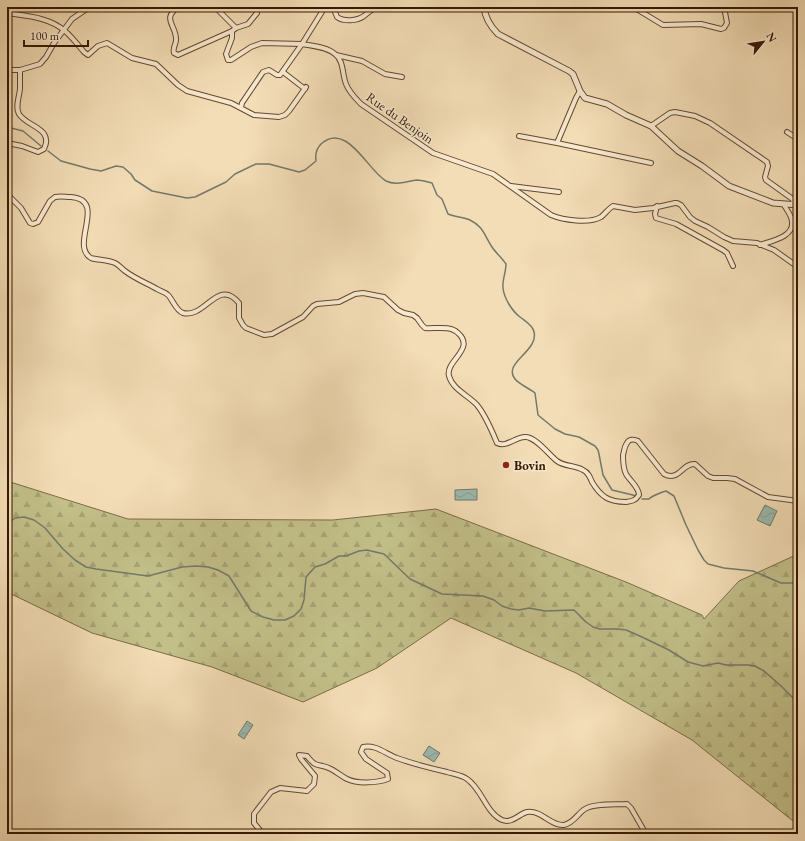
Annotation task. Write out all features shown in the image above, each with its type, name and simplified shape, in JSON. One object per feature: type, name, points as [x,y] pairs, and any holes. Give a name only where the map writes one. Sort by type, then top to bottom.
[{"type":"street","points":[[7,70],[20,70],[40,64],[46,57],[54,42],[72,19],[85,10],[96,7]]},
{"type":"street","points":[[178,7],[172,12],[170,17],[170,23],[176,36],[173,52],[178,55],[248,24],[258,13]]},
{"type":"street","points":[[215,7],[234,30]]},
{"type":"street","points":[[241,107],[242,103],[263,72],[269,70],[277,75],[283,72],[325,7]]},
{"type":"street","points":[[333,7],[337,17],[344,20],[362,18],[370,10],[377,7]]},
{"type":"street","points":[[437,7],[445,9],[450,7]]},
{"type":"street","points":[[484,7],[486,18],[498,34],[569,71],[575,78],[580,92],[585,98],[607,104],[626,115],[651,126],[678,151],[706,168],[729,186],[767,201],[784,205],[795,204]]},
{"type":"street","points":[[593,7],[602,9],[621,7]]},
{"type":"street","points":[[626,7],[635,8],[662,25],[701,24],[721,29],[724,28],[727,23],[724,7]]},
{"type":"street","points":[[792,7],[798,12]]},
{"type":"street","points":[[7,13],[30,16],[45,20],[64,30],[88,55],[98,46],[107,43],[132,58],[156,64],[178,85],[187,91],[231,103],[254,115],[279,117],[285,115],[305,88],[283,72]]},
{"type":"street","points":[[234,30],[226,54],[229,60],[234,59],[251,47],[262,43],[302,44],[362,61],[385,74],[402,77]]},
{"type":"street","name":"Rue du Benjoin","points":[[336,54],[341,63],[344,79],[348,89],[361,104],[434,153],[493,174],[551,215],[583,221],[599,218],[613,206],[635,210],[677,203],[681,205],[695,221],[727,239],[733,241],[751,242],[774,250],[798,267]]},
{"type":"street","points":[[7,142],[38,152],[44,149],[46,143],[43,133],[22,117],[17,109],[20,88],[20,70]]},
{"type":"street","points":[[558,143],[576,98],[580,92]]},
{"type":"street","points":[[651,126],[670,113],[675,112],[695,116],[710,123],[767,162],[768,166],[765,177],[766,180],[795,204]]},
{"type":"street","points":[[787,132],[798,139]]},
{"type":"street","points":[[519,136],[651,163]]},
{"type":"street","name":"Rue du Benjoin","points":[[511,186],[559,192]]},
{"type":"street","points":[[7,194],[21,208],[30,223],[33,224],[38,222],[50,201],[55,196],[75,197],[80,200],[84,204],[88,214],[83,246],[83,250],[88,256],[120,266],[137,279],[167,294],[179,310],[184,313],[194,312],[201,309],[219,295],[226,294],[232,296],[239,303],[239,318],[243,325],[246,328],[264,335],[272,334],[303,318],[317,304],[332,304],[363,292],[384,297],[404,313],[417,318],[425,328],[454,330],[461,337],[463,347],[460,354],[450,367],[450,378],[456,388],[476,405],[489,425],[497,443],[503,445],[523,438],[528,438],[546,449],[558,462],[565,466],[584,470],[589,475],[597,490],[609,500],[631,502],[639,495],[638,490],[626,474],[623,462],[624,450],[627,443],[634,439],[639,442],[667,476],[675,476],[689,465],[695,464],[708,476],[713,478],[735,479],[768,497],[779,500],[797,501],[798,489]]},
{"type":"street","points":[[795,204],[798,195]]},
{"type":"street","points":[[760,245],[785,235],[791,230],[792,222],[784,205]]},
{"type":"street","points":[[657,206],[655,214],[656,218],[676,224],[723,250],[727,254],[733,266]]},
{"type":"street","points":[[263,834],[254,823],[254,814],[271,792],[280,788],[307,791],[314,784],[315,776],[300,759],[299,755],[307,756],[314,765],[330,768],[348,780],[369,783],[388,779],[387,773],[366,759],[361,752],[363,747],[370,745],[396,758],[466,778],[476,786],[489,808],[501,820],[508,821],[526,812],[531,812],[540,814],[556,824],[563,825],[577,818],[584,809],[591,806],[627,804],[631,808],[646,834]]},
{"type":"green space","points":[[7,481],[128,519],[333,520],[436,509],[626,582],[702,615],[704,619],[739,581],[798,554],[798,825],[692,740],[576,673],[451,618],[377,668],[303,702],[212,667],[92,633],[7,592]]},
{"type":"water","points":[[477,489],[477,500],[455,500],[455,490]]},
{"type":"water","points":[[765,505],[777,511],[770,526],[757,520]]},
{"type":"water","points":[[247,721],[253,725],[244,739],[238,735]]},
{"type":"water","points":[[429,746],[440,753],[434,762],[423,755]]},
{"type":"waterway","points":[[7,127],[23,131],[41,146]]},
{"type":"waterway","points":[[48,151],[61,161],[90,169],[101,171],[116,166],[123,167],[135,180],[152,191],[187,198],[195,197],[226,182],[235,174],[256,164],[269,164],[299,172],[305,170],[316,161],[316,152],[321,144],[331,139],[340,139],[348,143],[356,150],[379,176],[386,181],[398,183],[417,180],[432,183],[437,195],[442,199],[448,214],[470,220],[478,225],[489,243],[506,264],[503,285],[505,296],[514,311],[530,325],[534,332],[534,339],[531,345],[517,362],[512,373],[517,381],[535,393],[538,415],[555,429],[565,434],[579,437],[595,446],[598,450],[603,475],[612,490],[637,496]]},
{"type":"waterway","points":[[642,499],[649,499],[666,491],[674,496],[698,550],[708,564],[724,568],[753,571],[781,583],[798,583]]},
{"type":"waterway","points":[[7,524],[15,518],[24,517],[34,520],[45,528],[63,549],[75,560],[86,567],[148,576],[182,567],[196,566],[218,570],[229,576],[251,611],[263,617],[274,620],[285,620],[294,616],[301,609],[304,600],[306,577],[315,567],[325,564],[339,556],[346,556],[359,551],[367,550],[384,554],[410,579],[442,594],[483,596],[494,600],[502,606],[519,610],[529,608],[545,611],[574,610],[593,627],[600,629],[626,630],[669,650],[688,662],[703,666],[718,663],[726,665],[755,666],[764,671],[798,703]]},
{"type":"place","name":"Bovin","points":[[506,465]]}]
